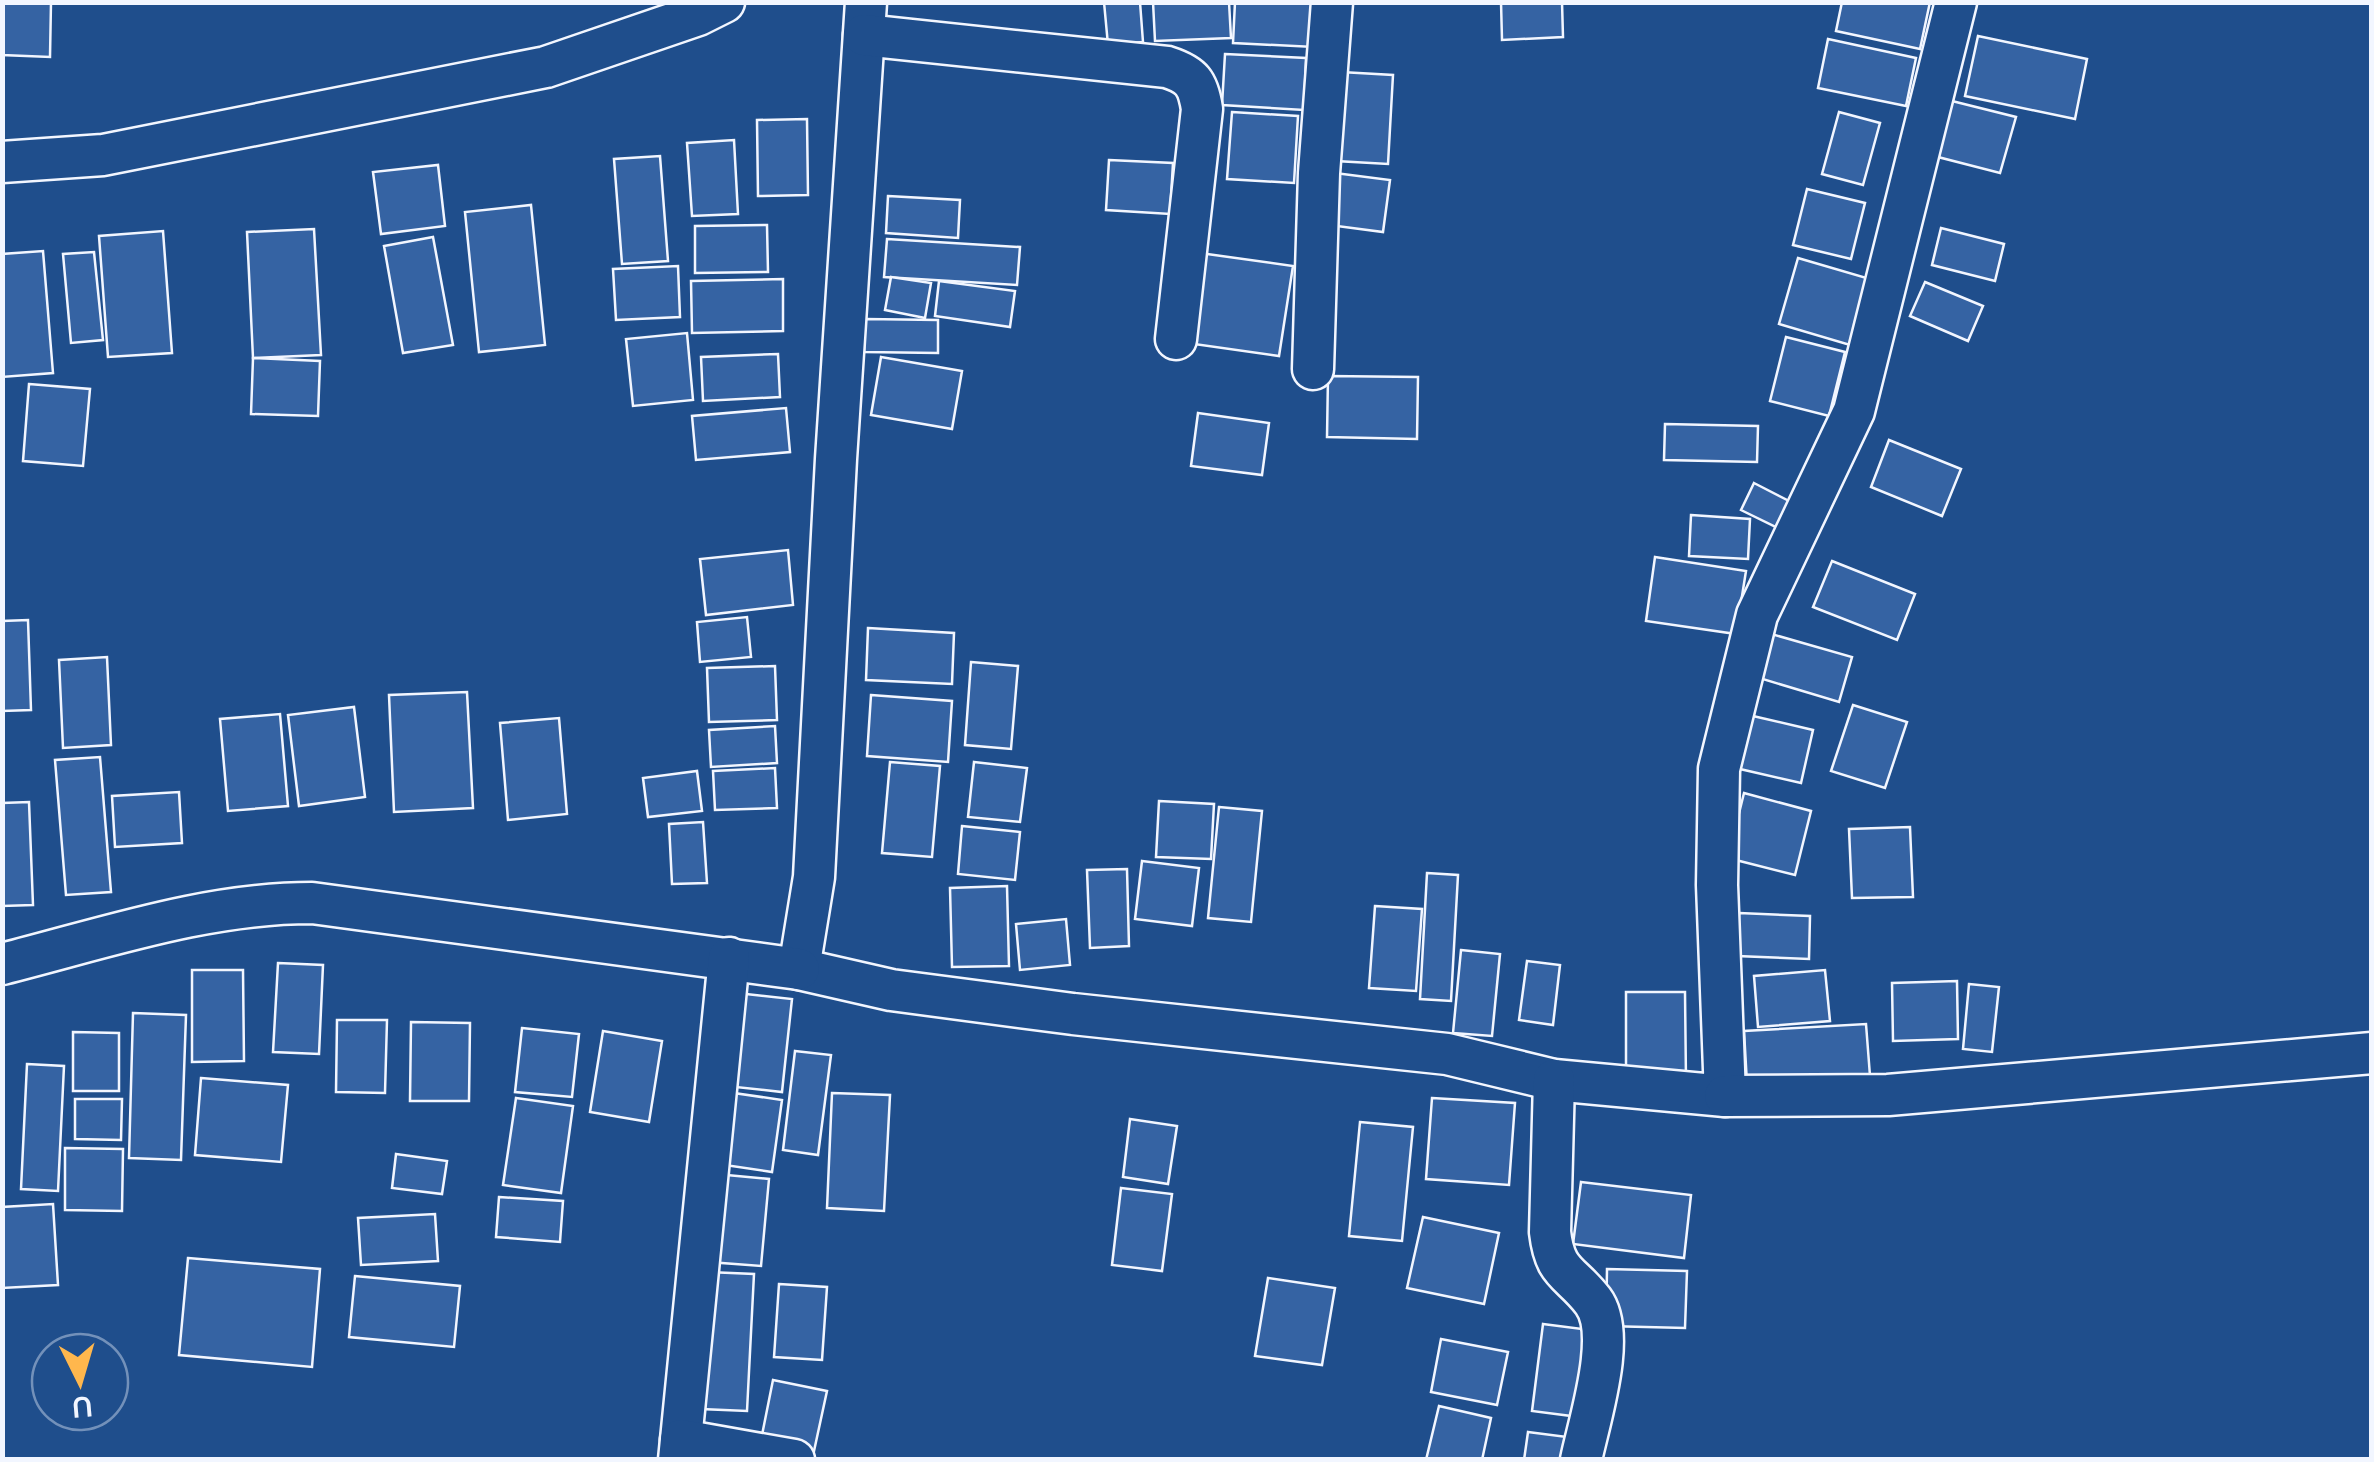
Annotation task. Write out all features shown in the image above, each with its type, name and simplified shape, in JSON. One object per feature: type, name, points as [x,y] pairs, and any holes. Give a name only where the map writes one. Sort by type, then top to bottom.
[{"type":"street","points":[[2,162],[103,155],[546,67],[698,15],[724,2]]},
{"type":"street","points":[[1314,369],[1318,173],[1332,2]]},
{"type":"street","points":[[1726,1096],[1717,885],[1719,769],[1757,614],[1854,411],[1956,2]]},
{"type":"street","points":[[799,969],[814,877],[865,19],[1167,67],[1188,74],[1198,86],[1202,108],[1176,339]]},
{"type":"street","points":[[2,964],[216,909],[262,903],[312,903],[729,958],[910,993],[1447,1054],[1554,1080],[1726,1096],[1888,1095],[2372,1053]]},
{"type":"street","points":[[729,958],[680,1450],[794,1460]]},
{"type":"street","points":[[1554,1080],[1550,1232],[1553,1256],[1596,1304],[1603,1324],[1603,1350],[1581,1460]]},
{"type":"building","points":[[2,2],[51,2],[50,57],[2,55]]},
{"type":"building","points":[[1104,2],[1140,2],[1143,42],[1108,45]]},
{"type":"building","points":[[1153,2],[1229,2],[1231,38],[1155,41]]},
{"type":"building","points":[[1235,2],[1316,2],[1314,47],[1233,43]]},
{"type":"building","points":[[1501,2],[1562,2],[1563,37],[1502,40]]},
{"type":"building","points":[[1842,2],[1930,2],[1920,49],[1836,31]]},
{"type":"building","points":[[1978,36],[2087,59],[2075,119],[1965,96]]},
{"type":"building","points":[[1828,39],[1916,58],[1906,106],[1818,88]]},
{"type":"building","points":[[1225,54],[1306,58],[1304,110],[1222,105]]},
{"type":"building","points":[[1341,72],[1393,75],[1388,164],[1336,161]]},
{"type":"building","points":[[1952,101],[2016,117],[2000,173],[1938,157]]},
{"type":"building","points":[[1232,112],[1298,116],[1294,183],[1227,179]]},
{"type":"building","points":[[1839,112],[1880,123],[1863,185],[1822,174]]},
{"type":"building","points":[[807,119],[808,195],[758,196],[757,120]]},
{"type":"building","points":[[734,140],[738,214],[692,216],[687,143]]},
{"type":"building","points":[[660,156],[668,261],[622,264],[614,159]]},
{"type":"building","points":[[1109,160],[1173,163],[1170,214],[1106,210]]},
{"type":"building","points":[[438,165],[445,226],[381,234],[373,172]]},
{"type":"building","points":[[1335,173],[1390,180],[1383,232],[1329,225]]},
{"type":"building","points":[[1807,189],[1865,203],[1851,259],[1793,245]]},
{"type":"building","points":[[888,196],[960,200],[958,238],[886,233]]},
{"type":"building","points":[[531,205],[545,345],[479,352],[465,212]]},
{"type":"building","points":[[767,225],[768,272],[695,273],[695,226]]},
{"type":"building","points":[[1941,228],[2004,244],[1995,281],[1932,265]]},
{"type":"building","points":[[314,229],[321,355],[253,358],[247,232]]},
{"type":"building","points":[[163,231],[172,353],[108,357],[99,236]]},
{"type":"building","points":[[433,237],[453,345],[403,353],[384,246]]},
{"type":"building","points":[[887,239],[1020,247],[1017,285],[884,277]]},
{"type":"building","points":[[43,251],[53,373],[2,377],[2,254]]},
{"type":"building","points":[[94,252],[103,340],[71,343],[63,254]]},
{"type":"building","points":[[1200,253],[1293,266],[1279,356],[1187,343]]},
{"type":"building","points":[[1798,258],[1870,279],[1850,345],[1779,324]]},
{"type":"building","points":[[678,266],[680,317],[616,320],[613,269]]},
{"type":"building","points":[[891,277],[931,283],[925,318],[885,310]]},
{"type":"building","points":[[783,279],[783,331],[692,333],[691,281]]},
{"type":"building","points":[[939,281],[1015,291],[1010,327],[935,316]]},
{"type":"building","points":[[1925,282],[1983,306],[1968,341],[1910,316]]},
{"type":"building","points":[[865,319],[938,320],[938,353],[864,352]]},
{"type":"building","points":[[687,333],[693,400],[633,406],[626,339]]},
{"type":"building","points":[[1786,337],[1845,352],[1829,416],[1770,401]]},
{"type":"building","points":[[778,354],[780,397],[703,401],[701,357]]},
{"type":"building","points":[[881,357],[962,371],[952,429],[871,415]]},
{"type":"building","points":[[253,358],[320,361],[318,416],[251,414]]},
{"type":"building","points":[[1328,376],[1418,377],[1417,439],[1327,437]]},
{"type":"building","points":[[29,384],[90,389],[83,466],[23,461]]},
{"type":"building","points":[[786,408],[790,452],[696,460],[692,416]]},
{"type":"building","points":[[1198,413],[1269,423],[1262,475],[1191,466]]},
{"type":"building","points":[[1665,424],[1758,426],[1757,462],[1664,460]]},
{"type":"building","points":[[1889,440],[1961,469],[1942,516],[1871,487]]},
{"type":"building","points":[[1754,483],[1791,502],[1778,528],[1741,510]]},
{"type":"building","points":[[1691,515],[1750,519],[1748,559],[1689,556]]},
{"type":"building","points":[[788,550],[793,605],[706,615],[700,559]]},
{"type":"building","points":[[1655,557],[1746,571],[1736,634],[1646,621]]},
{"type":"building","points":[[1832,561],[1915,594],[1897,640],[1813,607]]},
{"type":"building","points":[[747,617],[751,657],[700,662],[697,622]]},
{"type":"building","points":[[28,620],[31,710],[2,711],[2,621]]},
{"type":"building","points":[[868,628],[954,633],[952,684],[866,680]]},
{"type":"building","points":[[1768,633],[1852,657],[1839,702],[1756,677]]},
{"type":"building","points":[[107,657],[111,745],[63,748],[59,660]]},
{"type":"building","points":[[971,662],[1018,666],[1011,749],[965,745]]},
{"type":"building","points":[[775,666],[777,720],[709,722],[707,668]]},
{"type":"building","points":[[467,692],[473,808],[394,812],[389,695]]},
{"type":"building","points":[[871,695],[952,701],[948,762],[867,756]]},
{"type":"building","points":[[1853,705],[1907,722],[1885,788],[1831,771]]},
{"type":"building","points":[[354,707],[365,797],[299,806],[288,715]]},
{"type":"building","points":[[280,714],[288,806],[228,811],[220,719]]},
{"type":"building","points":[[1753,716],[1813,730],[1801,783],[1740,769]]},
{"type":"building","points":[[559,718],[567,814],[508,820],[500,723]]},
{"type":"building","points":[[775,726],[777,763],[711,767],[709,730]]},
{"type":"building","points":[[100,757],[111,892],[66,895],[55,760]]},
{"type":"building","points":[[890,762],[940,766],[932,857],[882,853]]},
{"type":"building","points":[[974,762],[1027,768],[1020,822],[968,817]]},
{"type":"building","points":[[775,768],[777,808],[715,810],[713,771]]},
{"type":"building","points":[[697,771],[702,811],[648,817],[643,778]]},
{"type":"building","points":[[179,792],[182,843],[115,847],[112,796]]},
{"type":"building","points":[[1744,793],[1811,811],[1795,875],[1728,858]]},
{"type":"building","points":[[1159,801],[1214,804],[1211,859],[1156,857]]},
{"type":"building","points":[[29,802],[33,905],[2,906],[2,803]]},
{"type":"building","points":[[1219,807],[1262,811],[1251,922],[1208,918]]},
{"type":"building","points":[[703,822],[707,883],[672,884],[669,824]]},
{"type":"building","points":[[962,826],[1020,832],[1015,880],[958,874]]},
{"type":"building","points":[[1910,827],[1913,897],[1852,898],[1849,829]]},
{"type":"building","points":[[1142,861],[1199,868],[1192,926],[1135,919]]},
{"type":"building","points":[[1127,869],[1129,946],[1090,948],[1087,870]]},
{"type":"building","points":[[1427,873],[1458,875],[1451,1001],[1420,999]]},
{"type":"building","points":[[1007,886],[1009,966],[952,967],[950,888]]},
{"type":"building","points":[[1375,906],[1422,909],[1416,991],[1369,988]]},
{"type":"building","points":[[1739,913],[1810,916],[1809,959],[1737,956]]},
{"type":"building","points":[[1066,919],[1070,965],[1020,970],[1016,924]]},
{"type":"building","points":[[1461,950],[1500,954],[1492,1036],[1453,1033]]},
{"type":"building","points":[[1527,961],[1560,965],[1553,1025],[1519,1020]]},
{"type":"building","points":[[278,963],[323,965],[319,1054],[273,1052]]},
{"type":"building","points":[[192,970],[243,970],[244,1061],[192,1062]]},
{"type":"building","points":[[1825,970],[1830,1021],[1758,1027],[1754,976]]},
{"type":"building","points":[[1957,981],[1958,1039],[1893,1041],[1892,983]]},
{"type":"building","points":[[1969,984],[1999,987],[1992,1052],[1963,1049]]},
{"type":"building","points":[[1626,992],[1685,992],[1686,1081],[1626,1081]]},
{"type":"building","points":[[737,993],[792,999],[782,1092],[726,1086]]},
{"type":"building","points":[[133,1013],[186,1015],[181,1160],[129,1158]]},
{"type":"building","points":[[337,1020],[387,1020],[385,1093],[336,1092]]},
{"type":"building","points":[[411,1022],[470,1023],[469,1101],[410,1101]]},
{"type":"building","points":[[1866,1024],[1870,1076],[1747,1084],[1744,1031]]},
{"type":"building","points":[[522,1028],[579,1034],[572,1097],[515,1092]]},
{"type":"building","points":[[603,1031],[662,1041],[649,1122],[590,1112]]},
{"type":"building","points":[[73,1032],[119,1033],[119,1091],[73,1091]]},
{"type":"building","points":[[795,1051],[831,1055],[818,1155],[783,1150]]},
{"type":"building","points":[[27,1064],[64,1066],[58,1191],[21,1189]]},
{"type":"building","points":[[201,1078],[288,1085],[281,1162],[195,1155]]},
{"type":"building","points":[[727,1092],[782,1100],[772,1172],[718,1164]]},
{"type":"building","points":[[832,1093],[890,1095],[884,1211],[827,1208]]},
{"type":"building","points":[[516,1098],[573,1106],[561,1193],[503,1185]]},
{"type":"building","points":[[1432,1098],[1515,1103],[1509,1185],[1426,1179]]},
{"type":"building","points":[[75,1099],[122,1099],[121,1140],[75,1139]]},
{"type":"building","points":[[1130,1119],[1177,1126],[1168,1184],[1123,1177]]},
{"type":"building","points":[[1360,1122],[1413,1127],[1402,1241],[1349,1236]]},
{"type":"building","points":[[65,1148],[123,1149],[122,1211],[65,1210]]},
{"type":"building","points":[[396,1154],[447,1161],[442,1194],[392,1188]]},
{"type":"building","points":[[716,1174],[769,1179],[761,1266],[709,1262]]},
{"type":"building","points":[[1581,1182],[1691,1195],[1684,1258],[1573,1244]]},
{"type":"building","points":[[1121,1188],[1172,1194],[1162,1271],[1112,1265]]},
{"type":"building","points":[[499,1197],[563,1201],[560,1242],[496,1237]]},
{"type":"building","points":[[53,1204],[58,1285],[2,1288],[2,1207]]},
{"type":"building","points":[[435,1214],[438,1261],[361,1265],[358,1218]]},
{"type":"building","points":[[1423,1217],[1499,1233],[1484,1304],[1407,1288]]},
{"type":"building","points":[[188,1258],[320,1269],[312,1367],[179,1355]]},
{"type":"building","points":[[1607,1269],[1687,1271],[1685,1328],[1606,1326]]},
{"type":"building","points":[[708,1272],[754,1274],[747,1411],[701,1409]]},
{"type":"building","points":[[355,1276],[460,1286],[454,1347],[349,1337]]},
{"type":"building","points":[[1268,1278],[1335,1288],[1322,1365],[1255,1356]]},
{"type":"building","points":[[779,1284],[827,1287],[822,1360],[774,1357]]},
{"type":"building","points":[[1543,1324],[1598,1331],[1587,1418],[1532,1411]]},
{"type":"building","points":[[1441,1339],[1508,1352],[1497,1405],[1431,1392]]},
{"type":"building","points":[[773,1380],[827,1391],[814,1451],[761,1440]]},
{"type":"building","points":[[1439,1406],[1491,1418],[1482,1460],[1426,1460]]},
{"type":"building","points":[[1528,1432],[1575,1438],[1572,1460],[1524,1460]]}]
